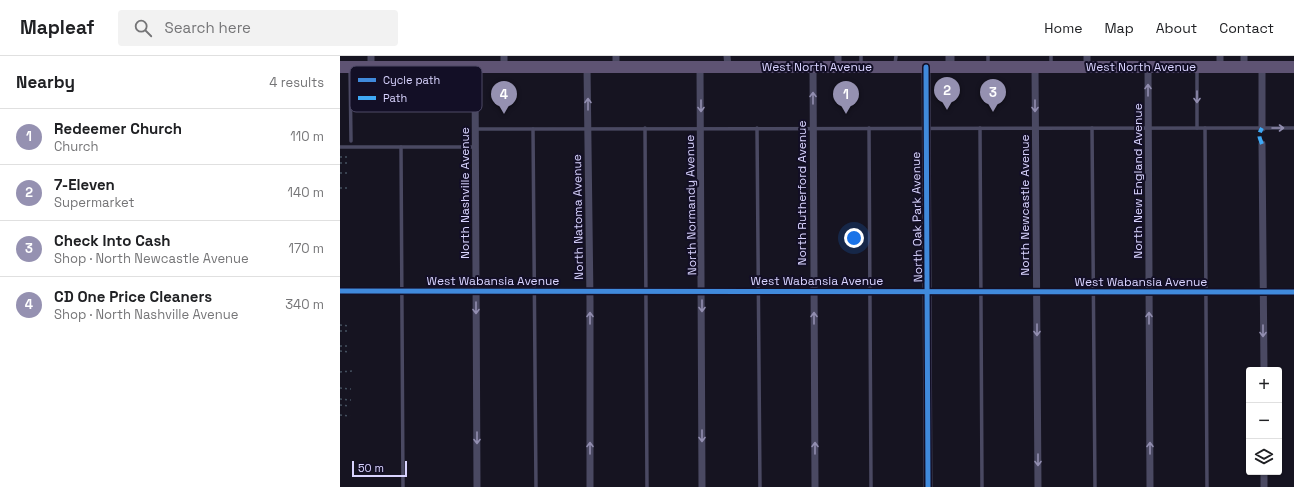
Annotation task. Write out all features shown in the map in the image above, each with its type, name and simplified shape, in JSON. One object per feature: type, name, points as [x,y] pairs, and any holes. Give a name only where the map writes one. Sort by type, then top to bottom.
[{"type":"main road","name":"West North Avenue","points":[[481,66],[504,62],[587,67],[616,62],[700,67],[728,62],[812,67],[838,62],[896,62],[926,67],[950,61],[988,62],[1035,67],[1051,62],[1087,62],[1148,67],[1197,67],[1220,61],[1244,61],[1262,67],[1294,67]]},
{"type":"main road","name":"West North Avenue","points":[[350,66],[371,62],[454,66]]},
{"type":"street","name":"North Natoma Avenue","points":[[587,67],[590,291],[590,487]]},
{"type":"street","name":"North Normandy Avenue","points":[[700,67],[702,487]]},
{"type":"street","name":"North Rutherford Avenue","points":[[812,67],[815,487]]},
{"type":"street","name":"North Oak Park Avenue","points":[[926,67],[928,487]]},
{"type":"street","name":"North Newcastle Avenue","points":[[1035,67],[1038,487]]},
{"type":"street","name":"North New England Avenue","points":[[1148,67],[1150,487]]},
{"type":"street","points":[[1262,67],[1262,128]]},
{"type":"street","name":"North Nashville Avenue","points":[[476,112],[477,487]]},
{"type":"street","points":[[1262,144],[1264,367]]},
{"type":"street","name":"West Wabansia Avenue","points":[[340,291],[1294,292]]},
{"type":"street","points":[[1264,475],[1264,487]]},
{"type":"lane","points":[[345,67],[351,141]]},
{"type":"lane","points":[[1196,128],[1197,67]]},
{"type":"lane","points":[[645,128],[647,487]]},
{"type":"lane","points":[[757,128],[760,487]]},
{"type":"lane","points":[[869,128],[871,487]]},
{"type":"lane","points":[[980,128],[982,487]]},
{"type":"lane","points":[[1092,128],[1095,487]]},
{"type":"lane","points":[[1205,128],[1207,487]]},
{"type":"lane","points":[[476,129],[1294,128]]},
{"type":"lane","points":[[533,129],[536,487]]},
{"type":"lane","points":[[340,147],[476,147]]},
{"type":"lane","points":[[402,147],[403,487]]},
{"type":"path","points":[[849,101],[849,108]]},
{"type":"path","points":[[340,157],[348,157]]},
{"type":"path","points":[[340,163],[348,164]]},
{"type":"path","points":[[340,173],[348,174]]},
{"type":"path","points":[[340,188],[348,188]]},
{"type":"path","points":[[340,325],[349,326]]},
{"type":"path","points":[[340,331],[350,331]]},
{"type":"path","points":[[340,346],[349,346]]},
{"type":"path","points":[[340,351],[350,352]]},
{"type":"path","points":[[340,372],[353,371]]},
{"type":"path","points":[[340,388],[351,389]]},
{"type":"path","points":[[340,399],[351,400]]},
{"type":"path","points":[[340,405],[350,406]]},
{"type":"path","points":[[340,415],[350,416]]},
{"type":"marked path","points":[[1262,128],[1259,136],[1262,144]]},
{"type":"cycle path","points":[[926,67],[928,487]]},
{"type":"cycle path","points":[[340,291],[1294,292]]},
{"type":"place","name":"7-Eleven","points":[[947,110]]},
{"type":"place","name":"Check Into Cash","points":[[993,112]]},
{"type":"place","name":"CD One Price Cleaners","points":[[504,114]]},
{"type":"place","name":"Redeemer Church","points":[[846,114]]}]
